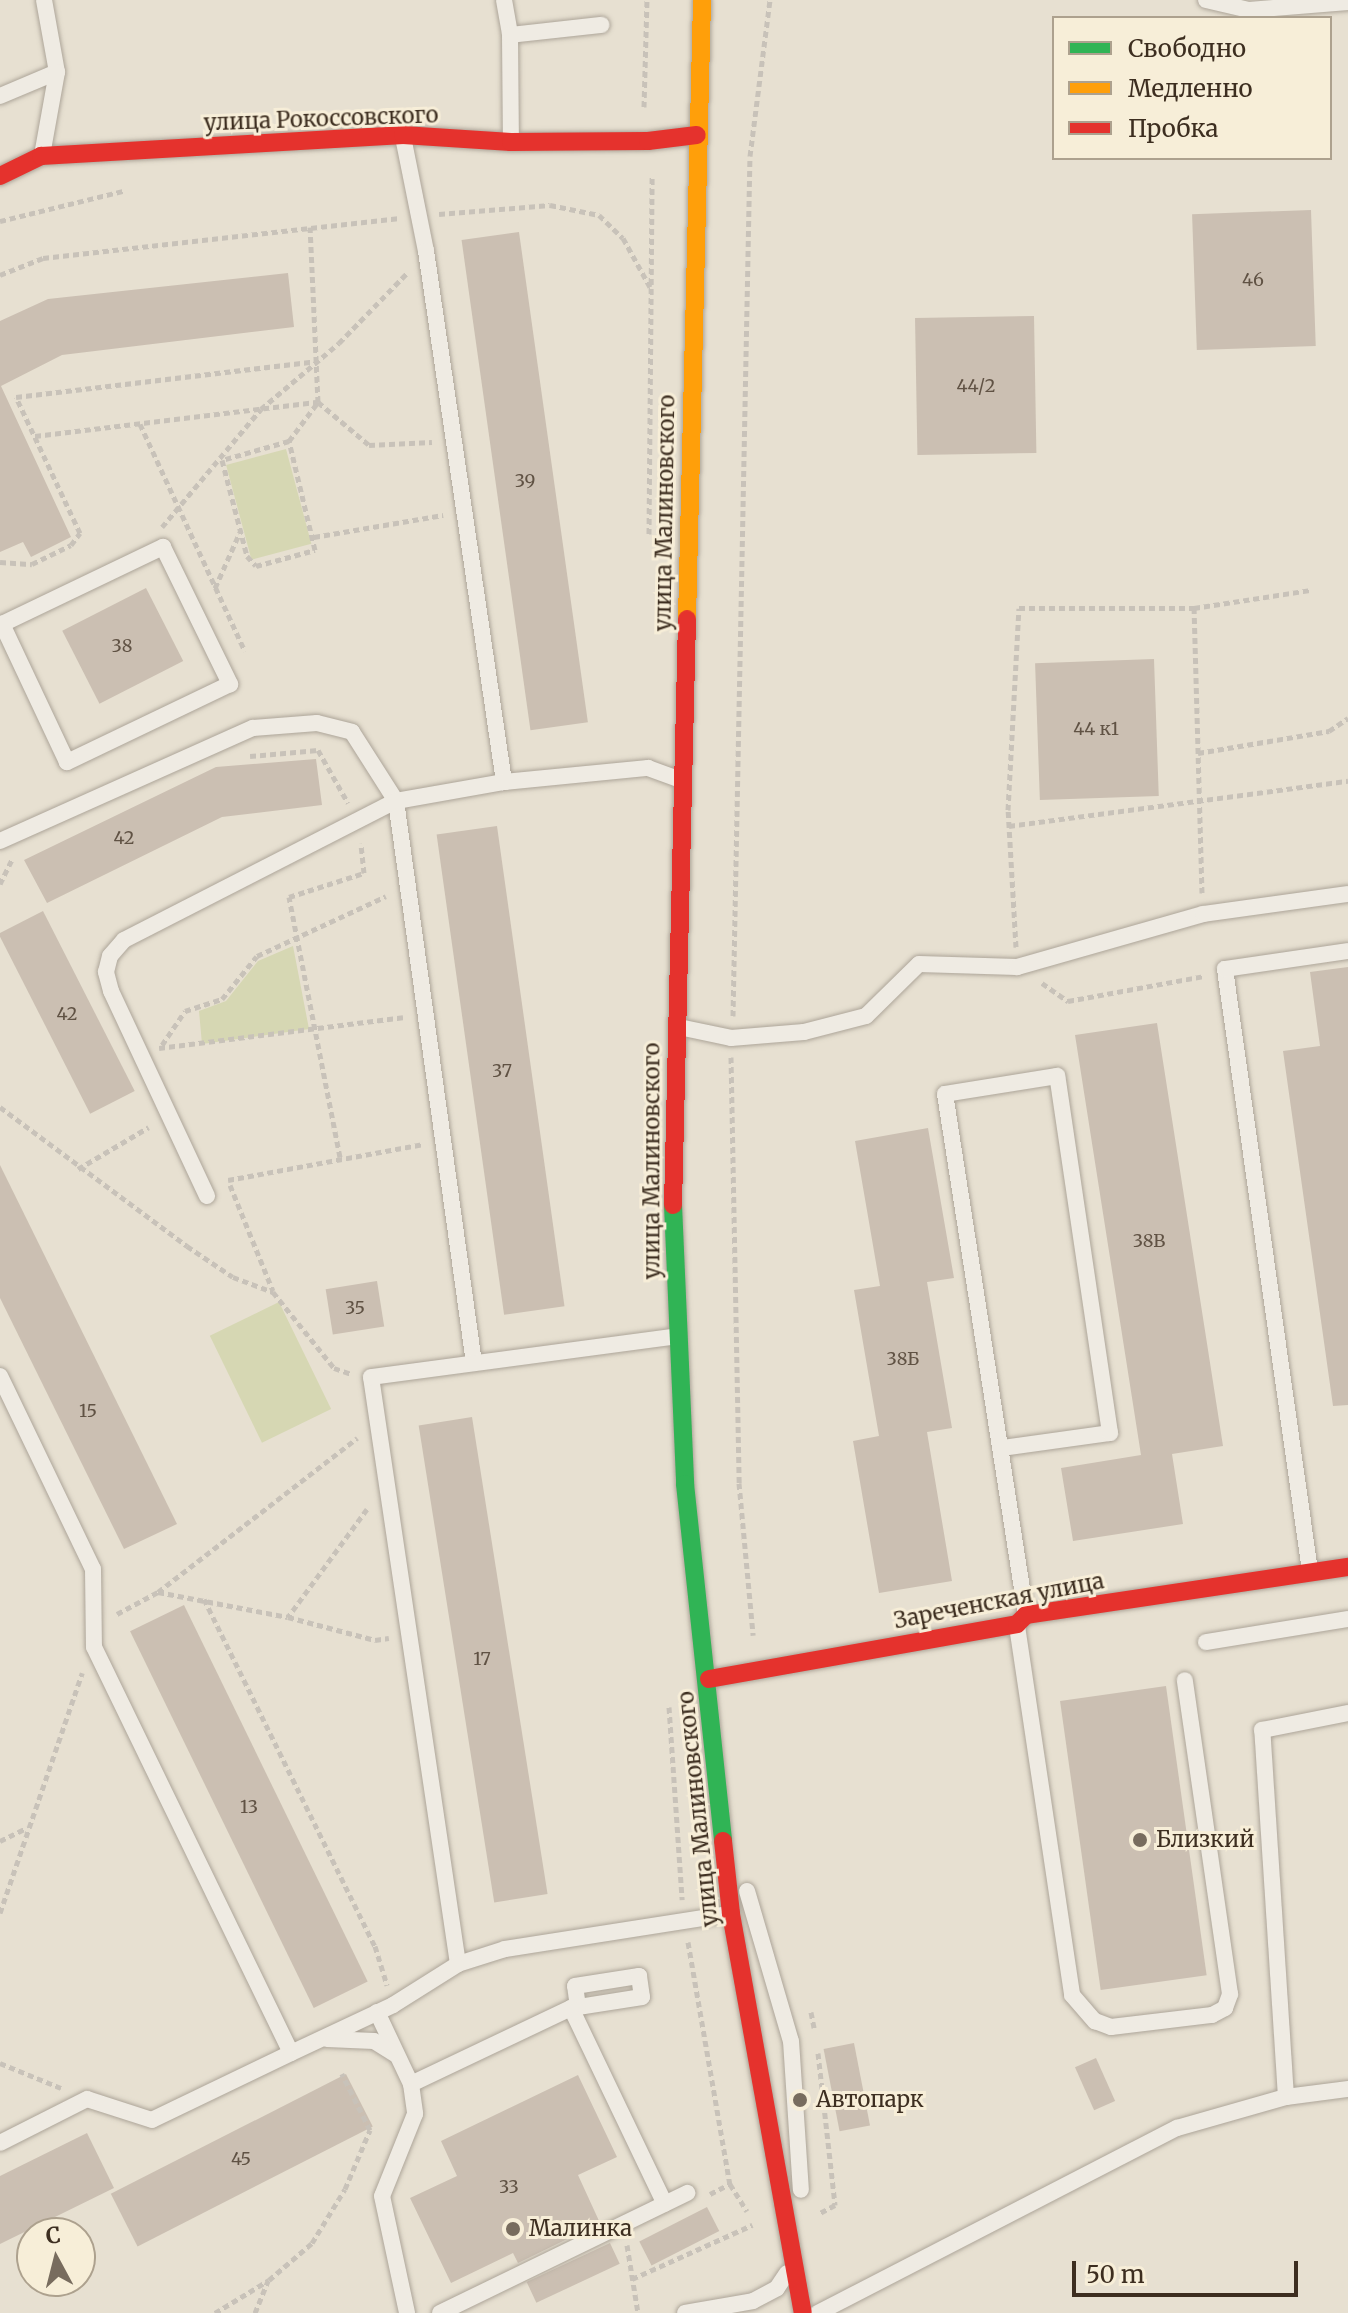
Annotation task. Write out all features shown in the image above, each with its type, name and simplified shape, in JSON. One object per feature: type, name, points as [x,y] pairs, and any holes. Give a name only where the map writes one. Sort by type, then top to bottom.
[{"type":"street","name":"улица Малиновского","points":[[702,0],[673,1225],[677,1336],[685,1484],[709,1679],[731,1914],[803,2313]]},
{"type":"street","name":"улица Рокоссовского","points":[[0,176],[41,156],[403,135],[511,142],[648,141],[697,135]]},
{"type":"street","name":"Зареченская улица","points":[[709,1679],[1022,1620],[1348,1567]]},
{"type":"lane","points":[[41,156],[57,72],[44,0]]},
{"type":"lane","points":[[504,0],[510,35],[511,142]]},
{"type":"lane","points":[[1206,0],[1249,10],[1348,2]]},
{"type":"lane","points":[[510,35],[601,25]]},
{"type":"lane","points":[[0,96],[57,72]]},
{"type":"lane","points":[[403,135],[426,251],[504,782]]},
{"type":"lane","points":[[163,547],[230,684],[67,762],[1,624],[163,547]]},
{"type":"lane","points":[[0,841],[253,728],[317,723],[352,732],[396,801],[474,1363]]},
{"type":"lane","points":[[207,1196],[138,1050],[106,972],[110,956],[124,940],[396,801],[504,782],[648,768],[683,781]]},
{"type":"lane","points":[[677,1027],[731,1038],[804,1032],[866,1016],[919,964],[1017,967],[1203,914],[1348,894]]},
{"type":"lane","points":[[1310,1572],[1225,969],[1348,951]]},
{"type":"lane","points":[[1002,1448],[1110,1433],[1057,1076],[945,1094],[1002,1448],[1072,1995],[1095,2021],[1111,2027],[1212,2015],[1225,2008],[1230,1994],[1185,1680]]},
{"type":"lane","points":[[458,1964],[371,1377],[677,1336]]},
{"type":"lane","points":[[0,1376],[93,1569],[94,1647],[291,2053]]},
{"type":"lane","points":[[1206,1642],[1348,1619]]},
{"type":"lane","points":[[1286,2097],[1262,1730],[1348,1713]]},
{"type":"lane","points":[[685,2313],[753,2301],[777,2288],[793,2264],[804,2232],[791,2041],[720,1796]]},
{"type":"lane","points":[[0,2143],[87,2099],[152,2120],[393,2005],[458,1964],[505,1949],[731,1914]]},
{"type":"lane","points":[[411,2084],[575,2007],[665,2204]]},
{"type":"lane","points":[[377,2012],[411,2084],[415,2114],[382,2196],[407,2313]]},
{"type":"lane","points":[[318,2040],[374,2041],[397,2055]]},
{"type":"lane","points":[[818,2313],[1177,2128],[1286,2097],[1348,2089]]},
{"type":"lane","points":[[440,2313],[687,2193]]},
{"type":"path","points":[[647,0],[648,141],[652,168],[649,551]]},
{"type":"path","points":[[754,1644],[739,1483],[731,1038],[737,979],[750,156],[770,0]]},
{"type":"path","points":[[0,221],[132,189]]},
{"type":"path","points":[[0,275],[43,258],[419,215],[550,205],[599,215],[623,238],[651,288]]},
{"type":"path","points":[[289,441],[314,537],[311,553],[256,566],[247,556],[222,460],[289,441],[318,402],[310,227]]},
{"type":"path","points":[[135,560],[261,409],[381,303],[426,251]]},
{"type":"path","points":[[0,562],[32,564],[71,545],[80,533],[16,397],[316,361]]},
{"type":"path","points":[[35,436],[318,402],[369,445],[452,442]]},
{"type":"path","points":[[140,424],[245,651]]},
{"type":"path","points":[[314,537],[463,511]]},
{"type":"path","points":[[215,588],[240,531]]},
{"type":"path","points":[[1225,969],[1174,984],[1068,1001],[1017,967],[1009,826],[1019,608],[1194,608],[1310,590]]},
{"type":"path","points":[[1194,608],[1203,914]]},
{"type":"path","points":[[1198,753],[1329,731],[1348,718]]},
{"type":"path","points":[[242,757],[318,750],[355,821],[364,873],[289,897],[340,1157]]},
{"type":"path","points":[[1009,826],[1348,781]]},
{"type":"path","points":[[0,884],[13,856]]},
{"type":"path","points":[[160,1048],[185,1011],[222,999],[257,956],[408,888]]},
{"type":"path","points":[[138,1050],[315,1031],[425,1013]]},
{"type":"path","points":[[78,1169],[144,1134],[154,1119],[156,1087]]},
{"type":"path","points":[[0,1107],[78,1169],[233,1277],[273,1292],[334,1368],[361,1375]]},
{"type":"path","points":[[228,1180],[340,1157],[443,1141]]},
{"type":"path","points":[[0,1913],[64,1714],[94,1647],[120,1611],[158,1592],[369,1428]]},
{"type":"path","points":[[288,1617],[370,1505],[390,1501]]},
{"type":"path","points":[[158,1592],[288,1617],[375,1640],[408,1634]]},
{"type":"path","points":[[204,1599],[375,1946],[393,2005]]},
{"type":"path","points":[[632,2279],[758,2223],[730,2184],[684,1919],[668,1699]]},
{"type":"path","points":[[0,1841],[28,1827]]},
{"type":"path","points":[[811,2012],[835,2205],[819,2214]]},
{"type":"path","points":[[0,2063],[87,2099]]},
{"type":"path","points":[[215,2313],[269,2280],[312,2243],[345,2189],[370,2130],[342,2074]]},
{"type":"path","points":[[626,2236],[638,2313]]},
{"type":"path","points":[[255,2313],[269,2280]]},
{"type":"green space","points":[[286,449],[311,544],[251,560],[226,465]]},
{"type":"green space","points":[[293,946],[309,1029],[202,1044],[199,1011],[226,1001],[258,961]]},
{"type":"green space","points":[[279,1302],[331,1409],[262,1443],[210,1336]]},
{"type":"building","points":[[1311,210],[1316,346],[1197,350],[1192,214]]},
{"type":"building","points":[[519,232],[588,722],[530,730],[462,240]]},
{"type":"building","points":[[288,273],[294,327],[62,355],[1,386],[71,537],[31,557],[23,542],[0,552],[0,321],[48,299]]},
{"type":"building","points":[[1034,316],[1036,453],[917,455],[915,318]]},
{"type":"building","points":[[146,588],[183,661],[99,704],[62,631]]},
{"type":"building","points":[[1154,659],[1159,796],[1040,800],[1035,663]]},
{"type":"building","points":[[316,759],[322,805],[222,817],[47,903],[24,860],[216,767]]},
{"type":"building","points":[[497,826],[564,1306],[504,1315],[437,834]]},
{"type":"building","points":[[43,911],[135,1091],[90,1114],[0,937],[0,933]]},
{"type":"building","points":[[1348,967],[1348,1405],[1333,1406],[1283,1051],[1320,1046],[1310,972]]},
{"type":"building","points":[[1157,1023],[1223,1446],[1172,1454],[1183,1524],[1073,1541],[1061,1468],[1141,1455],[1075,1035]]},
{"type":"building","points":[[928,1128],[954,1278],[927,1282],[952,1428],[927,1432],[952,1581],[879,1593],[853,1441],[879,1436],[854,1290],[880,1286],[855,1141]]},
{"type":"building","points":[[0,1165],[177,1524],[124,1549],[0,1298]]},
{"type":"building","points":[[377,1281],[384,1326],[333,1335],[326,1289]]},
{"type":"building","points":[[472,1417],[548,1894],[494,1903],[419,1425]]},
{"type":"building","points":[[184,1605],[368,1982],[314,2008],[130,1631]]},
{"type":"building","points":[[1166,1686],[1207,1975],[1101,1990],[1060,1701]]},
{"type":"building","points":[[854,2043],[870,2125],[840,2131],[824,2049]]},
{"type":"building","points":[[1096,2058],[1115,2101],[1094,2110],[1075,2067]]},
{"type":"building","points":[[346,2074],[373,2127],[138,2246],[111,2194]]},
{"type":"building","points":[[578,2075],[617,2157],[578,2175],[600,2223],[518,2263],[513,2253],[451,2283],[410,2198],[457,2176],[441,2141]]},
{"type":"building","points":[[87,2133],[114,2188],[55,2217],[16,2217],[16,2236],[0,2244],[0,2176]]},
{"type":"building","points":[[707,2207],[719,2231],[652,2266],[639,2242]]},
{"type":"building","points":[[610,2243],[620,2264],[536,2303],[527,2282]]},
{"type":"traffic: fast","points":[[673,1205],[685,1484],[723,1841]]},
{"type":"traffic: slow","points":[[687,619],[702,0]]},
{"type":"traffic: jam","points":[[0,176],[41,156],[403,135],[511,142],[648,141],[697,135]]},
{"type":"traffic: jam","points":[[673,1205],[687,619]]},
{"type":"traffic: jam","points":[[709,1679],[1017,1624],[1026,1615],[1348,1567]]},
{"type":"traffic: jam","points":[[723,1841],[731,1914],[803,2313]]},
{"type":"place","name":"Близкий","points":[[1140,1840]]},
{"type":"place","name":"Автопарк","points":[[800,2100]]},
{"type":"place","name":"Малинка","points":[[513,2229]]}]
